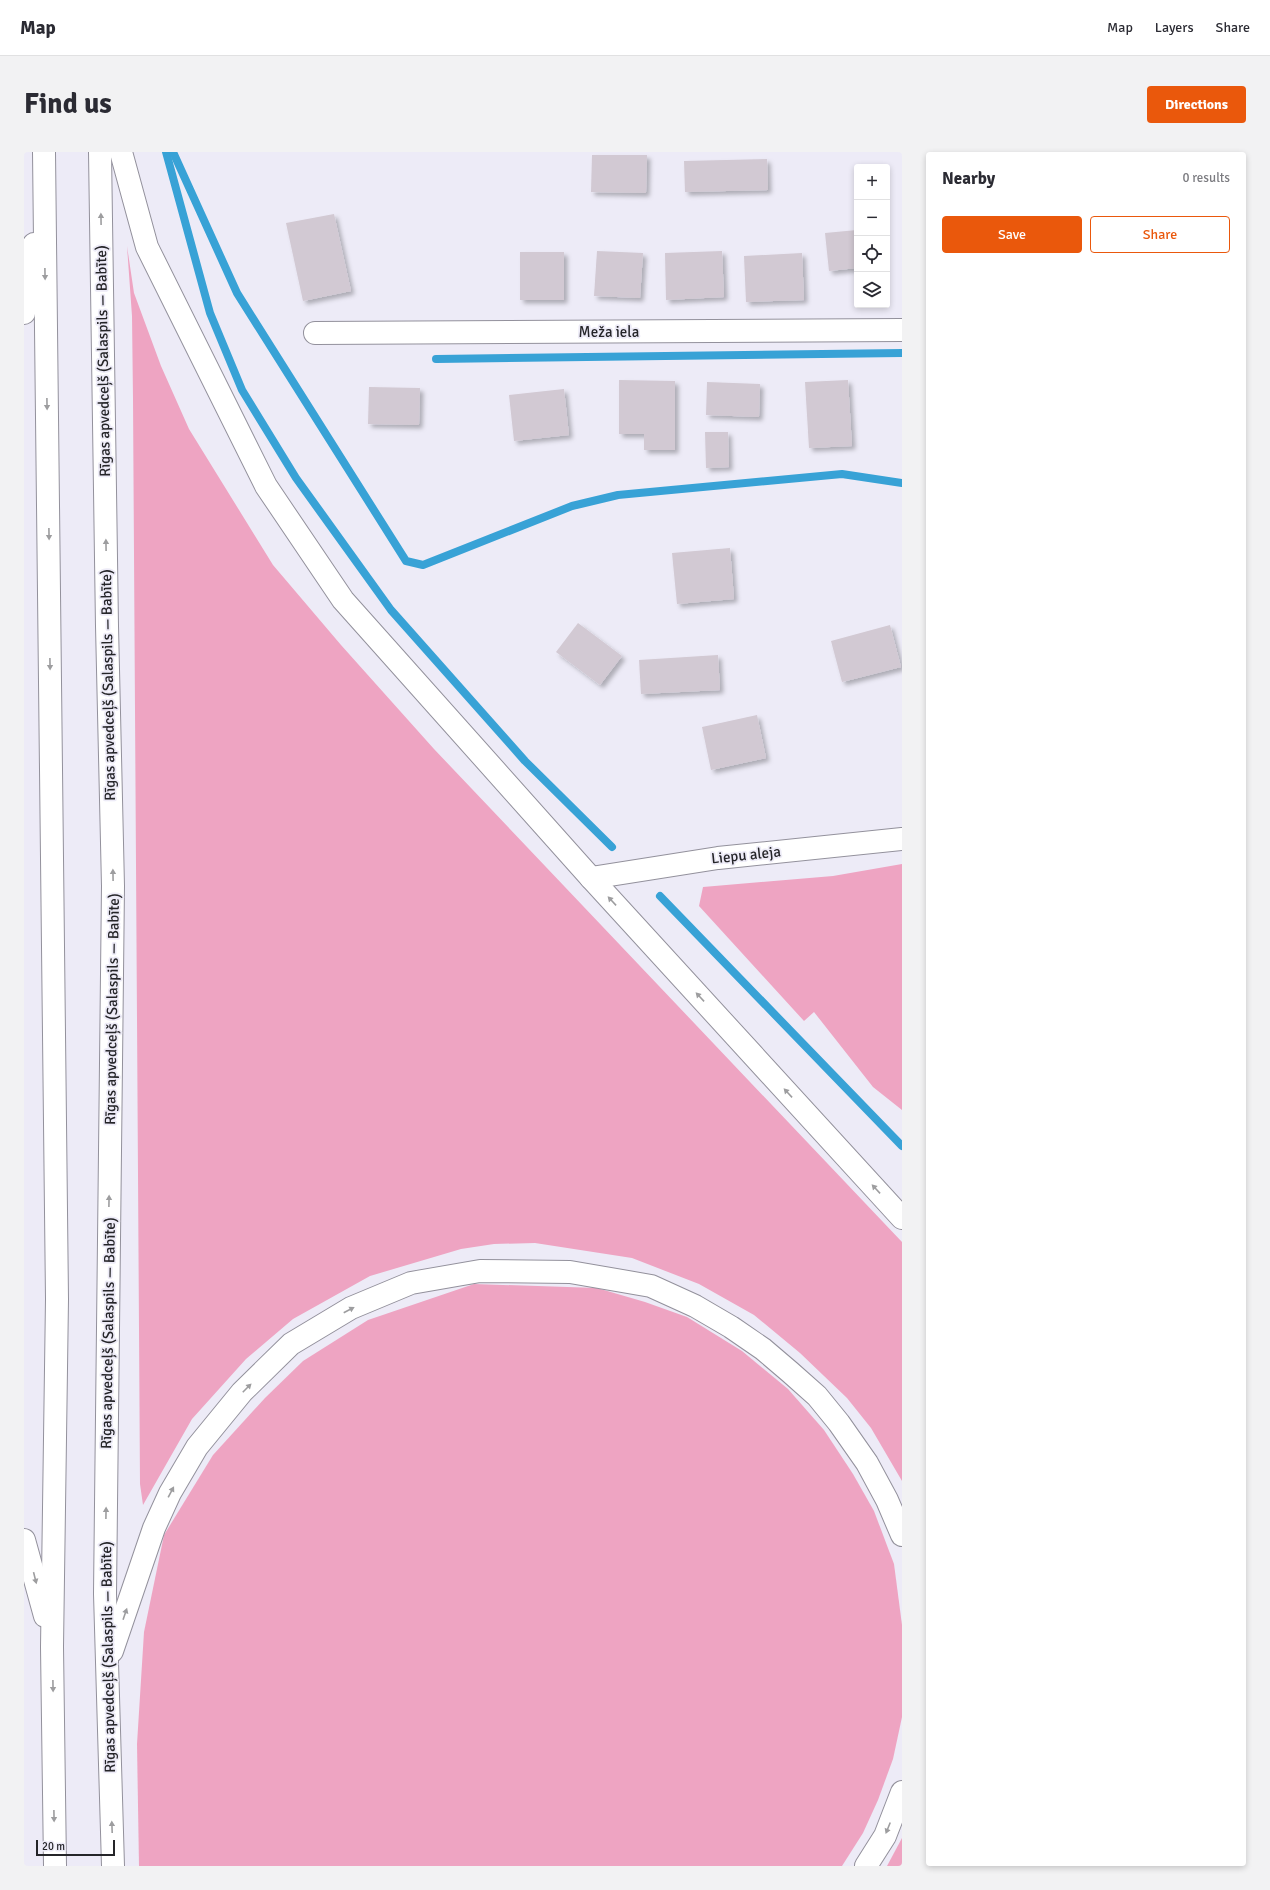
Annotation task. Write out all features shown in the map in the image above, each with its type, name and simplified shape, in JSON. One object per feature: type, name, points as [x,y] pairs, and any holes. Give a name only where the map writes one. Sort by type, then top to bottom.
[{"type":"main road","points":[[44,152],[57,1291],[52,1647],[55,1866]]},
{"type":"main road","name":"Rīgas apvedceļš (Salaspils — Babīte)","points":[[100,152],[107,626],[113,886],[105,1594],[113,1866]]},
{"type":"main road","points":[[121,152],[147,247],[266,486],[343,600],[591,878],[902,1218]]},
{"type":"main road","points":[[24,313],[44,179]]},
{"type":"main road","name":"Meža iela","points":[[315,333],[902,330]]},
{"type":"main road","name":"Liepu aleja","points":[[591,878],[718,858],[902,839]]},
{"type":"main road","points":[[107,1664],[154,1528],[170,1493],[197,1447],[242,1392],[291,1344],[351,1308],[411,1283],[480,1271],[570,1272],[651,1286],[695,1306],[732,1327],[763,1349],[817,1396],[868,1463],[887,1500],[902,1535]]},
{"type":"main road","points":[[24,1540],[32,1563],[52,1647]]},
{"type":"main road","points":[[866,1866],[885,1836],[902,1792]]},
{"type":"shaded area","points":[[127,246],[134,293],[161,366],[189,429],[273,565],[341,645],[434,749],[902,1242],[902,1481],[871,1428],[847,1398],[800,1353],[754,1315],[699,1284],[632,1258],[535,1243],[494,1244],[461,1249],[370,1276],[293,1319],[246,1359],[192,1419],[143,1505],[140,1484],[132,316]]},
{"type":"shaded area","points":[[902,864],[902,1110],[873,1087],[814,1012],[804,1021],[699,906],[703,887],[833,876]]},
{"type":"shaded area","points":[[474,1284],[597,1288],[645,1302],[687,1317],[742,1351],[788,1389],[824,1430],[853,1474],[874,1511],[894,1564],[902,1625],[902,1717],[893,1759],[878,1800],[863,1833],[842,1866],[139,1866],[137,1744],[144,1632],[164,1535],[213,1455],[265,1398],[303,1361],[368,1320]]},
{"type":"shaded area","points":[[902,1838],[902,1866],[887,1866]]},
{"type":"building","points":[[592,155],[647,155],[646,193],[591,192]]},
{"type":"building","points":[[767,159],[768,190],[685,192],[684,161]]},
{"type":"building","points":[[334,214],[351,291],[303,301],[286,223]]},
{"type":"building","points":[[854,230],[854,268],[829,271],[825,233]]},
{"type":"building","points":[[597,251],[643,253],[640,298],[594,296]]},
{"type":"building","points":[[722,251],[724,297],[666,300],[665,253]]},
{"type":"building","points":[[520,252],[564,252],[564,300],[520,300]]},
{"type":"building","points":[[802,253],[804,300],[746,302],[744,256]]},
{"type":"building","points":[[619,380],[675,381],[675,450],[644,450],[644,434],[619,434]]},
{"type":"building","points":[[848,380],[852,446],[809,448],[805,382]]},
{"type":"building","points":[[707,382],[760,384],[759,417],[706,415]]},
{"type":"building","points":[[369,387],[420,388],[419,425],[368,424]]},
{"type":"building","points":[[564,389],[569,435],[514,441],[509,395]]},
{"type":"building","points":[[705,432],[728,432],[729,467],[706,468]]},
{"type":"building","points":[[730,548],[734,599],[677,604],[672,553]]},
{"type":"building","points":[[578,623],[622,656],[600,685],[556,652]]},
{"type":"building","points":[[890,625],[901,667],[842,682],[831,641]]},
{"type":"building","points":[[718,655],[720,690],[641,694],[639,660]]},
{"type":"building","points":[[757,715],[766,758],[711,770],[702,727]]},
{"type":"waterway","points":[[166,152],[210,313],[242,390],[296,478],[391,610],[525,761],[612,847]]},
{"type":"waterway","points":[[173,152],[237,293],[406,561],[423,565],[572,506],[618,495],[842,474],[902,483]]},
{"type":"waterway","points":[[436,359],[902,353]]},
{"type":"waterway","points":[[660,896],[902,1146]]}]
